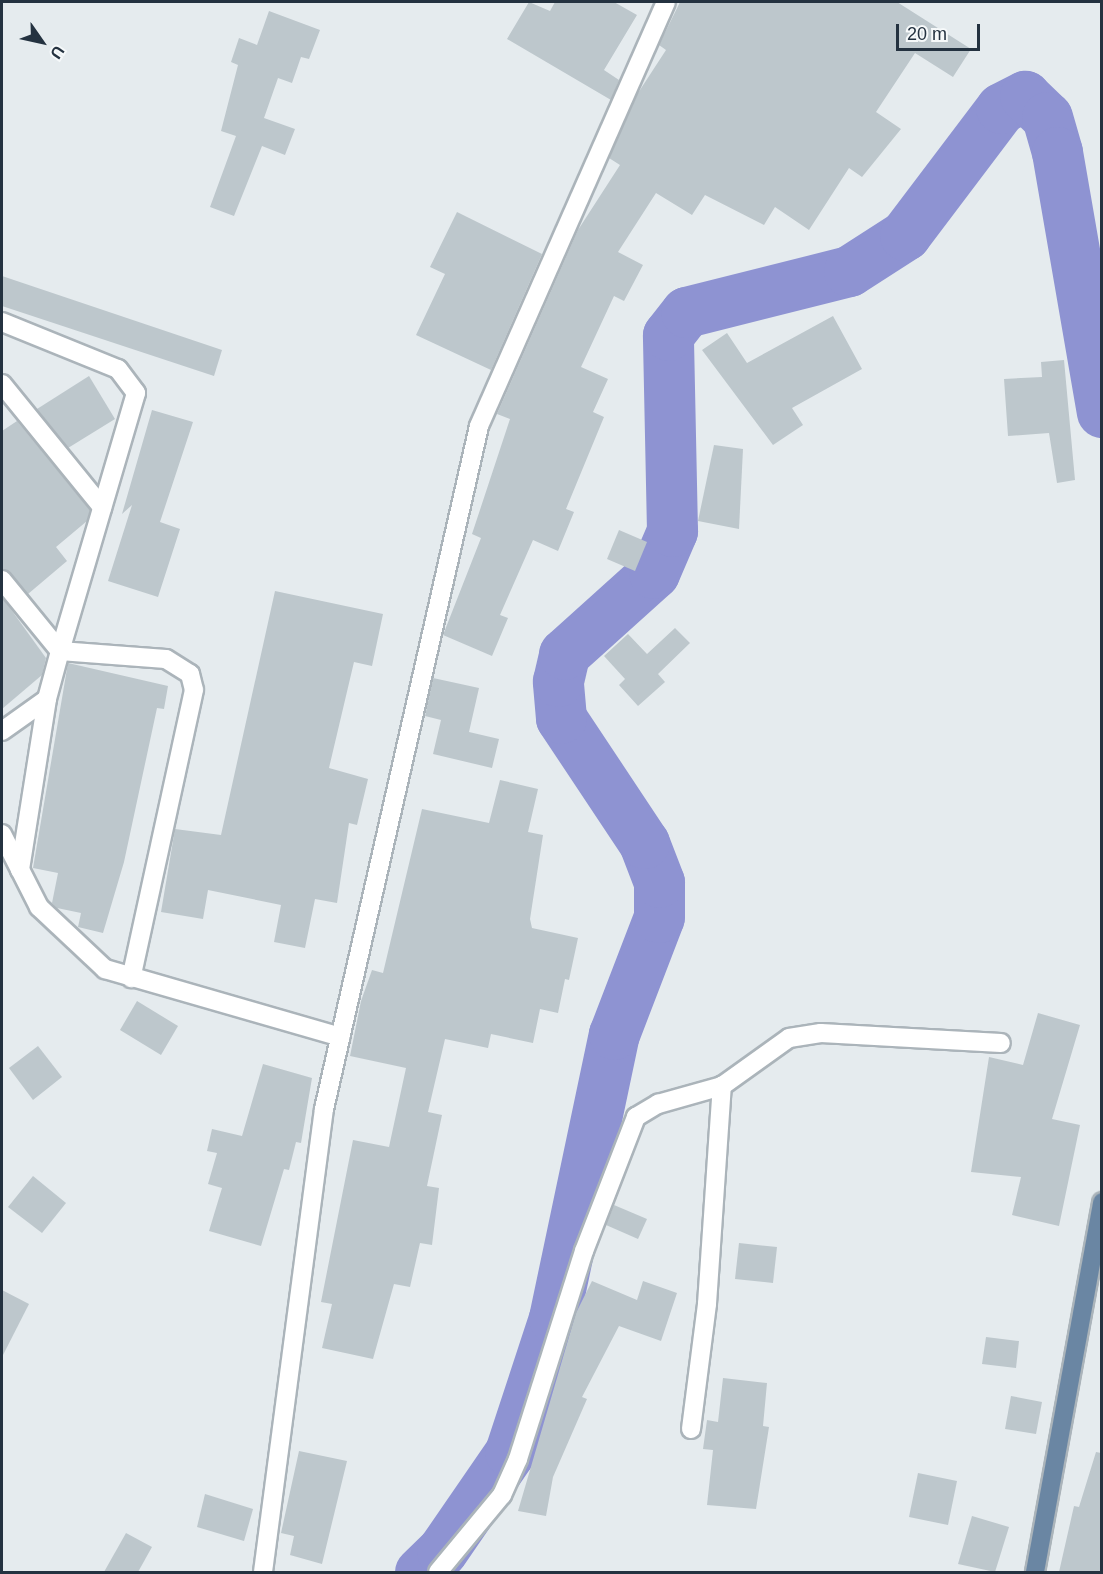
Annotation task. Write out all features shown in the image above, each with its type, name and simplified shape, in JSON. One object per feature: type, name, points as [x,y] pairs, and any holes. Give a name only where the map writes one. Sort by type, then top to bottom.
[{"type":"main road","points":[[1035,1572],[1101,1202]]},
{"type":"street","points":[[263,1572],[324,1109],[479,426],[666,2]]},
{"type":"street","points":[[2,322],[118,369],[130,380],[135,411],[102,507],[47,699],[20,870]]},
{"type":"street","points":[[2,384],[102,507]]},
{"type":"street","points":[[2,580],[60,651],[166,659],[190,674],[194,690],[131,978]]},
{"type":"street","points":[[2,731],[47,699]]},
{"type":"street","points":[[2,834],[39,907],[105,969],[340,1037]]},
{"type":"street","points":[[438,1572],[502,1495],[518,1459],[628,1127],[645,1110],[722,1086],[768,1050],[800,1036],[1000,1043]]},
{"type":"street","points":[[691,1429],[707,1304],[722,1086]]},
{"type":"building","points":[[529,2],[550,11],[555,2],[614,2],[637,15],[604,70],[619,80],[611,100],[507,39]]},
{"type":"building","points":[[680,2],[897,2],[971,49],[953,77],[915,53],[876,112],[901,129],[862,177],[849,168],[809,230],[775,207],[764,225],[705,195],[692,215],[656,193],[618,252],[643,265],[624,301],[614,296],[581,367],[608,379],[593,412],[604,417],[566,509],[574,512],[558,551],[533,540],[500,615],[508,618],[492,656],[443,635],[481,538],[472,534],[510,419],[497,414],[578,230],[620,165],[609,158],[638,93],[666,50],[659,45]]},
{"type":"building","points":[[269,11],[320,30],[309,59],[301,57],[292,83],[278,78],[264,118],[295,129],[285,155],[262,146],[234,216],[210,207],[236,136],[221,131],[238,65],[231,62],[239,38],[257,45]]},
{"type":"building","points":[[457,212],[542,254],[491,370],[416,335],[445,274],[430,267]]},
{"type":"building","points":[[2,276],[222,350],[214,376],[2,306]]},
{"type":"building","points":[[833,316],[862,369],[792,408],[803,425],[773,445],[702,350],[727,333],[747,363]]},
{"type":"building","points":[[1064,360],[1075,480],[1057,483],[1049,433],[1008,436],[1004,379],[1042,377],[1041,362]]},
{"type":"building","points":[[89,376],[115,419],[68,448],[37,409]]},
{"type":"building","points":[[152,410],[193,422],[160,522],[180,529],[158,597],[108,581],[132,505],[122,514]]},
{"type":"building","points":[[17,421],[90,510],[87,521],[56,547],[67,561],[28,594],[2,569],[2,431]]},
{"type":"building","points":[[714,445],[743,449],[739,529],[698,521]]},
{"type":"building","points":[[619,530],[647,542],[635,571],[607,559]]},
{"type":"building","points":[[275,591],[383,614],[372,666],[354,662],[329,768],[368,779],[357,825],[349,823],[337,903],[315,899],[305,948],[274,942],[281,905],[208,890],[203,919],[161,912],[175,829],[221,835]]},
{"type":"building","points":[[2,597],[46,658],[42,675],[2,709]]},
{"type":"building","points":[[675,628],[690,643],[658,674],[665,682],[638,706],[619,685],[625,679],[604,656],[628,634],[647,654]]},
{"type":"building","points":[[68,663],[168,686],[164,709],[157,708],[124,862],[103,933],[78,927],[81,913],[57,908],[52,903],[58,873],[33,868]]},
{"type":"building","points":[[433,678],[479,688],[469,732],[499,739],[492,768],[433,754],[441,720],[425,716]]},
{"type":"building","points":[[500,780],[538,789],[528,832],[543,835],[530,919],[532,928],[578,938],[569,980],[565,979],[558,1013],[540,1009],[533,1043],[491,1034],[488,1048],[445,1039],[428,1112],[442,1115],[427,1186],[439,1188],[432,1245],[420,1243],[410,1287],[394,1284],[373,1359],[322,1348],[332,1304],[321,1302],[353,1140],[389,1147],[406,1068],[350,1056],[361,1001],[372,970],[383,973],[422,809],[489,823]]},
{"type":"building","points":[[137,1001],[178,1026],[161,1055],[120,1030]]},
{"type":"building","points":[[1038,1013],[1080,1025],[1052,1119],[1080,1125],[1059,1226],[1012,1215],[1021,1177],[971,1172],[989,1057],[1023,1065]]},
{"type":"building","points":[[38,1046],[62,1077],[33,1100],[9,1068]]},
{"type":"building","points":[[263,1064],[312,1078],[301,1143],[296,1142],[289,1170],[284,1169],[261,1246],[209,1231],[222,1188],[208,1184],[217,1153],[207,1151],[212,1129],[242,1136]]},
{"type":"building","points":[[33,1176],[66,1203],[42,1233],[8,1207]]},
{"type":"building","points":[[614,1205],[647,1219],[638,1239],[606,1225]]},
{"type":"building","points":[[739,1243],[777,1247],[773,1283],[735,1279]]},
{"type":"building","points":[[592,1281],[637,1300],[643,1281],[677,1293],[661,1341],[619,1326],[582,1397],[587,1399],[553,1477],[546,1516],[518,1511],[576,1313]]},
{"type":"building","points":[[2,1290],[29,1304],[2,1357]]},
{"type":"building","points":[[986,1337],[1019,1341],[1016,1368],[982,1364]]},
{"type":"building","points":[[723,1378],[767,1383],[763,1426],[769,1427],[756,1509],[707,1505],[713,1450],[703,1449],[707,1420],[718,1422]]},
{"type":"building","points":[[1011,1396],[1042,1402],[1036,1434],[1005,1429]]},
{"type":"building","points":[[299,1451],[347,1461],[322,1564],[290,1555],[294,1536],[281,1533]]},
{"type":"building","points":[[1096,1452],[1101,1453],[1101,1572],[1059,1572],[1074,1506],[1079,1507]]},
{"type":"building","points":[[918,1473],[957,1481],[948,1525],[909,1517]]},
{"type":"building","points":[[205,1494],[253,1509],[244,1541],[197,1527]]},
{"type":"building","points":[[972,1516],[1009,1527],[995,1572],[958,1564]]},
{"type":"building","points":[[126,1533],[152,1547],[138,1572],[104,1572]]},
{"type":"waterway","points":[[420,1572],[442,1551],[510,1452],[554,1318],[614,1034],[659,917],[659,882],[644,843],[561,718],[558,681],[564,654],[654,573],[672,531],[668,335],[686,312],[849,271],[905,235],[1001,108],[1025,96],[1047,117],[1057,152],[1102,412]]}]
